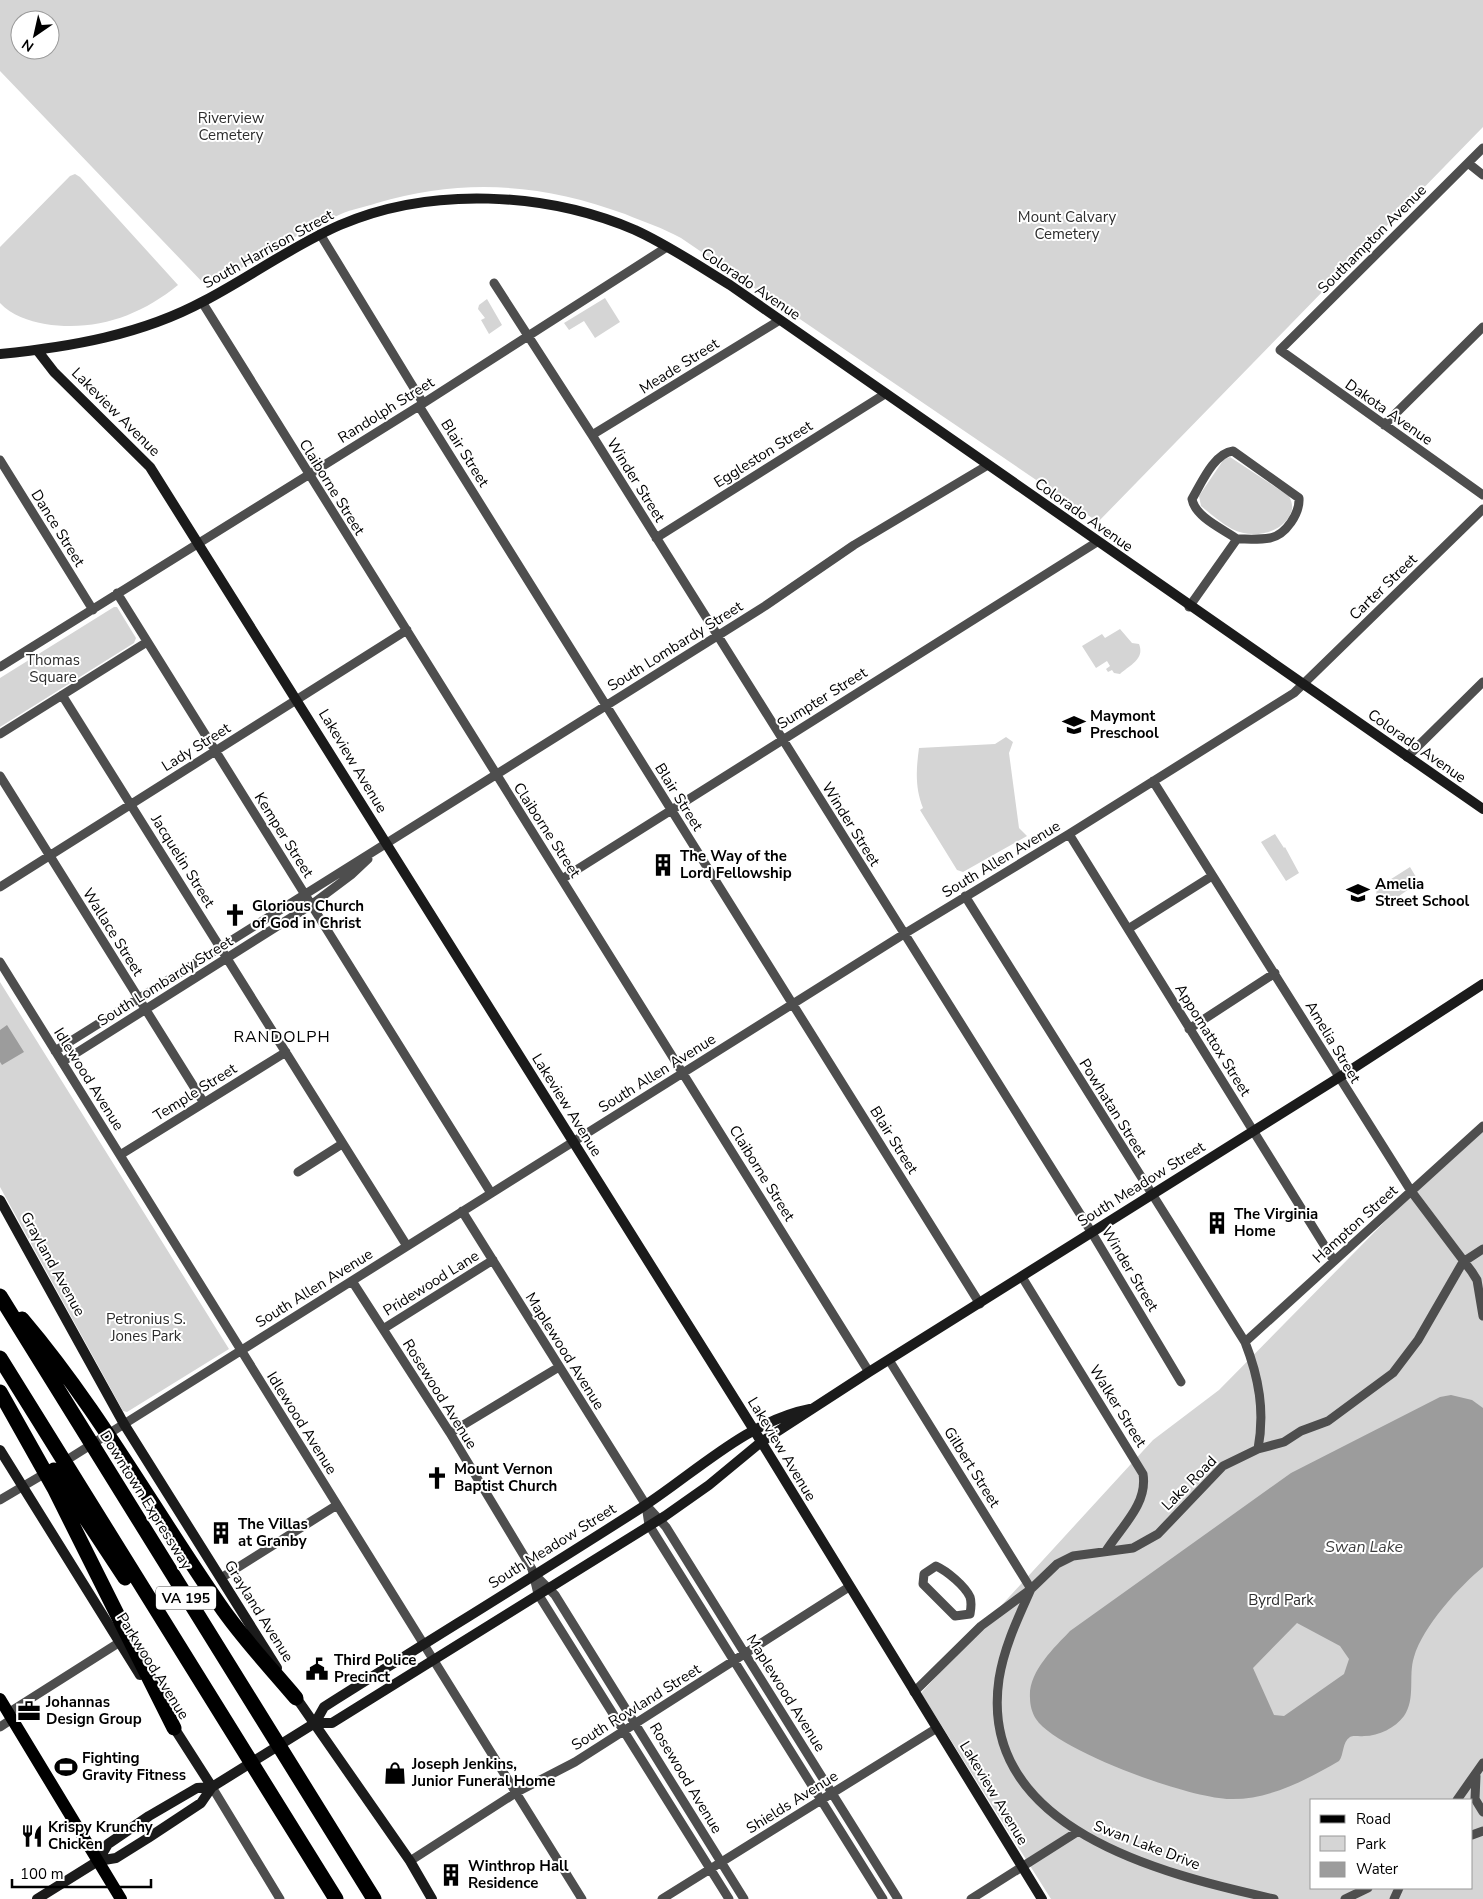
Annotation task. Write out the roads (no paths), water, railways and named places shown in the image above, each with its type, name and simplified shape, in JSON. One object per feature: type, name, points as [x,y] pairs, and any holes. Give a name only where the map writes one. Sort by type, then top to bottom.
[{"type":"highway","points":[[0,1295],[41,1341],[117,1447],[232,1622],[296,1698]]},
{"type":"highway","name":"Downtown Expressway","points":[[0,1295],[374,1899]]},
{"type":"highway","name":"VA 195","points":[[0,1358],[336,1899]]},
{"type":"highway","points":[[0,1391],[160,1630],[207,1690]]},
{"type":"highway","points":[[0,1391],[54,1488],[174,1728]]},
{"type":"main road","points":[[0,1699],[122,1899]]},
{"type":"street","name":"Southampton Avenue","points":[[1280,350],[1483,148]]},
{"type":"street","points":[[1468,163],[1483,174]]},
{"type":"street","name":"South Harrison Street","points":[[0,354],[37,350],[126,332],[202,302],[320,234],[368,215],[402,207],[447,200],[490,198],[535,202],[576,209],[636,231],[667,247]]},
{"type":"street","name":"Blair Street","points":[[320,234],[421,405],[606,705],[980,1304]]},
{"type":"street","name":"Colorado Avenue","points":[[667,247],[780,320],[1189,607],[1483,809]]},
{"type":"street","name":"Randolph Street","points":[[0,667],[421,405],[667,247]]},
{"type":"street","name":"Winder Street","points":[[494,283],[592,435],[1092,1233],[1181,1382]]},
{"type":"street","name":"Claiborne Street","points":[[202,302],[308,475],[407,630],[869,1372]]},
{"type":"street","name":"Meade Street","points":[[592,435],[780,320]]},
{"type":"street","points":[[1384,425],[1483,327]]},
{"type":"street","name":"Lakeview Avenue","points":[[37,350],[54,372],[150,467],[297,699],[381,847],[573,1141],[754,1430],[1042,1899]]},
{"type":"street","name":"Dakota Avenue","points":[[1280,350],[1483,495]]},
{"type":"street","name":"Eggleston Street","points":[[656,538],[885,394]]},
{"type":"street","points":[[1226,451],[1233,451],[1287,489],[1299,498],[1300,506],[1288,526],[1271,538],[1237,539],[1193,507],[1192,499],[1218,459],[1226,451]]},
{"type":"street","name":"Dance Street","points":[[0,460],[93,610]]},
{"type":"street","name":"South Lombardy Street","points":[[55,1051],[717,636],[854,545],[988,465]]},
{"type":"street","name":"Carter Street","points":[[1302,685],[1483,508]]},
{"type":"street","points":[[1189,607],[1237,539]]},
{"type":"street","name":"Sumpter Street","points":[[562,879],[1098,542]]},
{"type":"street","name":"Kemper Street","points":[[117,593],[491,1193]]},
{"type":"street","name":"Lady Street","points":[[0,887],[407,630]]},
{"type":"street","points":[[0,734],[147,642]]},
{"type":"street","points":[[1407,757],[1483,682]]},
{"type":"street","name":"South Allen Avenue","points":[[0,1500],[114,1431],[682,1072],[1153,782],[1294,693],[1302,685]]},
{"type":"street","name":"Jacquelin Street","points":[[62,695],[407,1246]]},
{"type":"street","name":"Wallace Street","points":[[0,776],[204,1103]]},
{"type":"street","name":"Amelia Street","points":[[1153,782],[1275,973],[1411,1192],[1477,1280],[1483,1316]]},
{"type":"street","name":"Appomattox Street","points":[[1069,834],[1334,1261]]},
{"type":"street","name":"South Lombardy Street","points":[[62,1062],[311,905],[351,875],[381,847]]},
{"type":"street","points":[[1128,929],[1212,876]]},
{"type":"street","name":"Powhatan Street","points":[[965,896],[1245,1342],[1261,1395],[1261,1434],[1258,1449]]},
{"type":"street","name":"Idlewood Avenue","points":[[0,962],[582,1899]]},
{"type":"street","points":[[1189,1029],[1275,973]]},
{"type":"street","name":"South Meadow Street","points":[[315,1723],[332,1723],[649,1525],[709,1485],[761,1442],[1253,1130],[1339,1078],[1483,984]]},
{"type":"street","name":"Temple Street","points":[[120,1155],[286,1052]]},
{"type":"street","name":"Hampton Street","points":[[1245,1342],[1483,1126]]},
{"type":"street","points":[[298,1172],[342,1144]]},
{"type":"street","name":"Grayland Avenue","points":[[0,1200],[124,1424],[296,1698],[410,1861],[432,1899]]},
{"type":"street","name":"Maplewood Avenue","points":[[462,1211],[646,1505],[660,1518],[898,1899]]},
{"type":"street","name":"Lake Road","points":[[914,1692],[981,1626],[1031,1589],[1057,1564],[1073,1556],[1133,1548],[1158,1534],[1223,1466],[1258,1449],[1284,1442],[1301,1431],[1328,1421],[1393,1373],[1418,1340],[1463,1262],[1483,1249]]},
{"type":"street","name":"Pridewood Lane","points":[[383,1329],[493,1260]]},
{"type":"street","name":"Walker Street","points":[[1022,1277],[1143,1474],[1145,1486],[1139,1504],[1106,1551]]},
{"type":"street","name":"Rosewood Avenue","points":[[352,1281],[450,1434],[534,1575],[549,1588],[636,1723],[744,1899]]},
{"type":"street","name":"Gilbert Street","points":[[889,1360],[1031,1589]]},
{"type":"street","points":[[450,1434],[559,1367]]},
{"type":"street","name":"South Meadow Street","points":[[37,1899],[98,1861],[116,1858],[154,1835],[201,1803],[212,1787],[315,1723],[324,1707],[646,1505],[754,1430],[791,1413],[815,1408]]},
{"type":"street","name":"Parkwood Avenue","points":[[0,1450],[212,1787],[280,1899]]},
{"type":"street","points":[[221,1578],[337,1505]]},
{"type":"street","name":"Maplewood Avenue","points":[[646,1505],[649,1525],[882,1899]]},
{"type":"street","points":[[936,1566],[942,1568],[969,1595],[972,1604],[970,1614],[955,1616],[928,1591],[923,1584],[924,1574],[936,1566]]},
{"type":"street","name":"Rosewood Avenue","points":[[534,1575],[538,1594],[625,1730],[729,1899]]},
{"type":"street","name":"South Rowland Street","points":[[410,1861],[517,1792],[575,1762],[849,1587]]},
{"type":"street","name":"Swan Lake Drive","points":[[1031,1589],[1010,1638],[1002,1665],[998,1692],[1002,1737],[1008,1757],[1020,1780],[1046,1807],[1077,1832],[1170,1872],[1274,1899]]},
{"type":"street","points":[[970,1614],[981,1626]]},
{"type":"street","points":[[0,1727],[10,1716],[120,1642]]},
{"type":"street","name":"Shields Avenue","points":[[662,1899],[937,1728]]},
{"type":"street","points":[[1458,1799],[1483,1763]]},
{"type":"street","points":[[1476,1773],[1475,1799],[1483,1812]]},
{"type":"street","name":"South Meadow Street","points":[[98,1861],[108,1844],[149,1816],[196,1788],[212,1787]]},
{"type":"street","points":[[971,1899],[1077,1832]]},
{"type":"street","points":[[1345,1899],[1366,1889]]},
{"type":"water","points":[[7,1025],[24,1052],[2,1065],[0,1062],[0,1030]]},
{"type":"water","name":"Swan Lake","points":[[1451,1395],[1472,1400],[1483,1408],[1483,1567],[1453,1596],[1425,1633],[1412,1664],[1411,1695],[1408,1709],[1396,1724],[1375,1735],[1350,1737],[1347,1739],[1339,1761],[1287,1788],[1259,1796],[1230,1799],[1186,1791],[1126,1771],[1070,1745],[1049,1732],[1036,1719],[1032,1712],[1030,1701],[1030,1688],[1033,1679],[1043,1661],[1070,1631],[1291,1473],[1440,1397]],"holes":[[[1297,1623],[1340,1646],[1349,1659],[1344,1674],[1284,1716],[1274,1715],[1253,1668]]]},
{"type":"place","name":"Maymont Preschool","points":[[1074,725]]},
{"type":"place","name":"The Way of the Lord Fellowship","points":[[663,865]]},
{"type":"place","name":"Amelia Street School","points":[[1358,893]]},
{"type":"place","name":"Glorious Church of God in Christ","points":[[235,915]]},
{"type":"place","name":"The Virginia Home","points":[[1217,1223]]},
{"type":"place","name":"Mount Vernon Baptist Church","points":[[437,1478]]},
{"type":"place","name":"The Villas at Granby","points":[[221,1533]]},
{"type":"place","name":"Third Police Precinct","points":[[317,1669]]},
{"type":"place","name":"Johannas Design Group","points":[[29,1711]]},
{"type":"place","name":"Fighting Gravity Fitness","points":[[66,1767]]},
{"type":"place","name":"Joseph Jenkins, Junior Funeral Home","points":[[395,1773]]},
{"type":"place","name":"Krispy Krunchy Chicken","points":[[32,1836]]},
{"type":"place","name":"Winthrop Hall Residence","points":[[451,1875]]},
{"type":"district","name":"RANDOLPH","points":[[282,1036]]},
{"type":"park label","name":"Riverview Cemetery","points":[[231,126]]},
{"type":"park label","name":"Mount Calvary Cemetery","points":[[1067,226]]},
{"type":"park label","name":"Thomas Square","points":[[53,668]]},
{"type":"park label","name":"Petronius S. Jones Park","points":[[146,1328]]},
{"type":"park label","name":"Byrd Park","points":[[1281,1600]]}]
